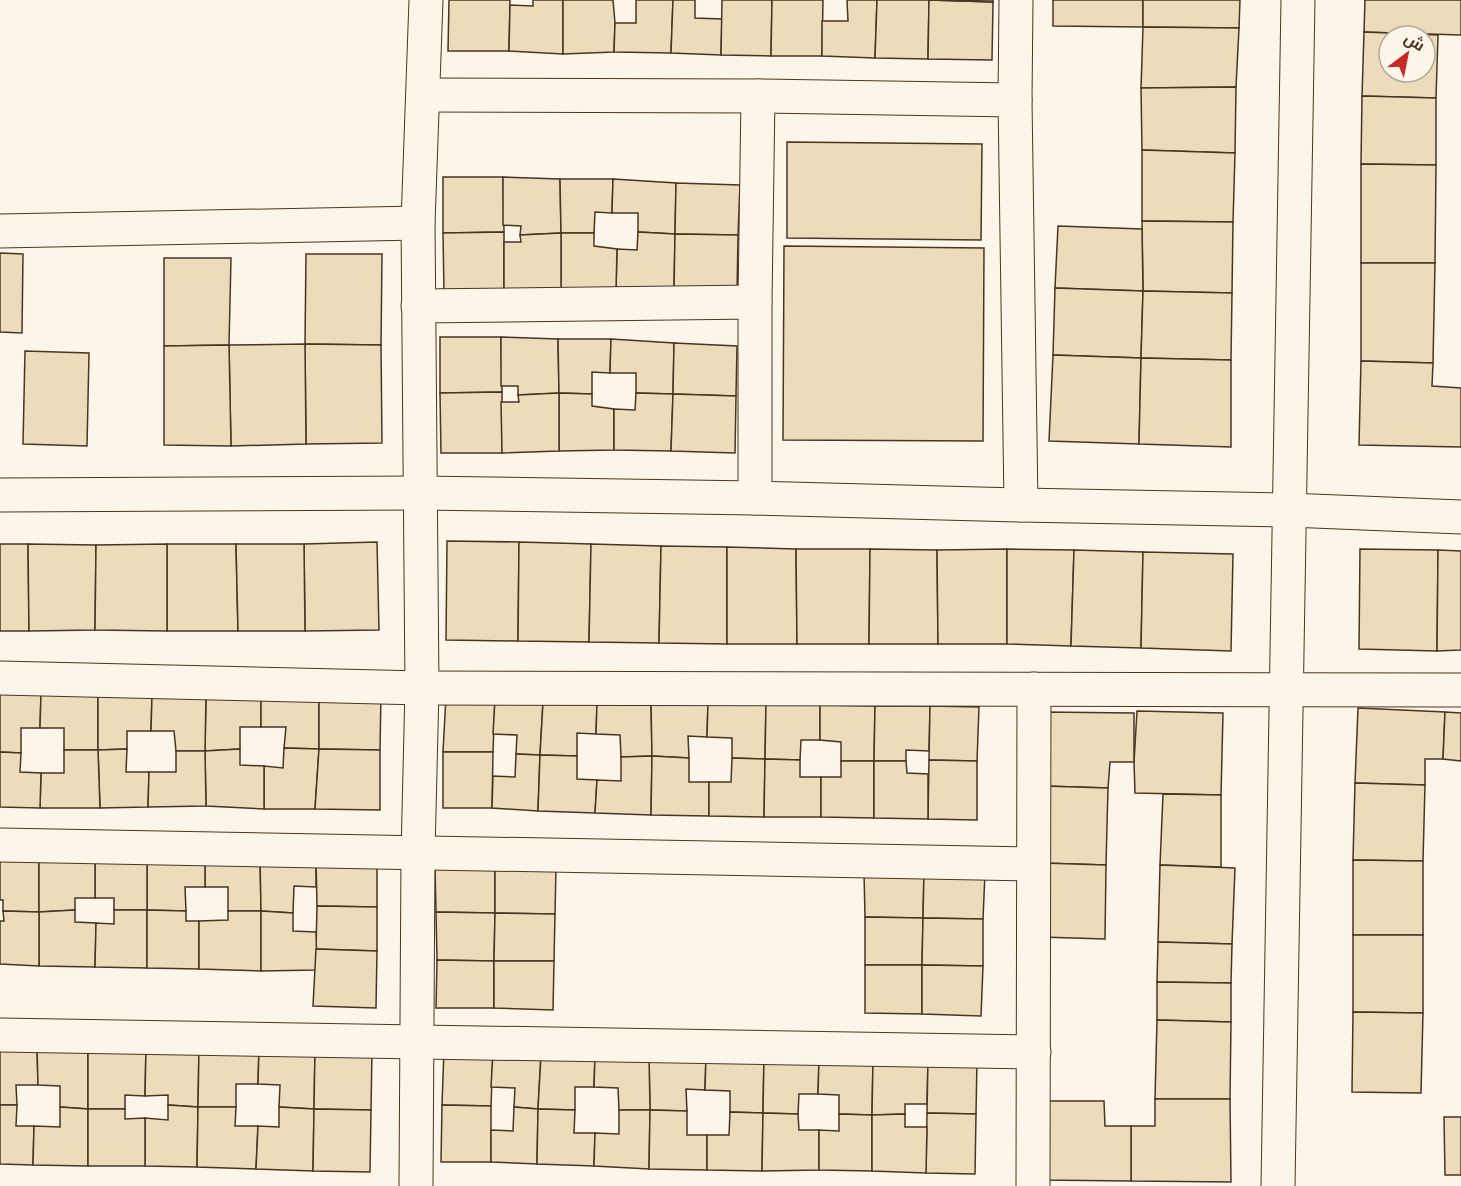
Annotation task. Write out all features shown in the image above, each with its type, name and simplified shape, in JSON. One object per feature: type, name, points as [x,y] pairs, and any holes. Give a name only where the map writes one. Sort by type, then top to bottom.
[{"type":"street","points":[[416,1186],[418,854],[422,688],[418,223],[426,0]]},
{"type":"street","points":[[1016,0],[1015,100],[1021,506]]},
{"type":"street","points":[[1278,1186],[1298,0]]},
{"type":"street","points":[[423,95],[758,96],[1015,100]]},
{"type":"street","points":[[755,498],[758,96]]},
{"type":"street","points":[[0,231],[418,223]]},
{"type":"street","points":[[418,306],[755,302]]},
{"type":"street","points":[[0,495],[419,493],[755,498],[1021,506],[1289,510],[1461,517]]},
{"type":"street","points":[[0,678],[422,688],[1461,690]]},
{"type":"street","points":[[1033,1186],[1034,689]]},
{"type":"street","points":[[0,845],[1033,864]]},
{"type":"street","points":[[0,1035],[1034,1052]]},
{"type":"building","points":[[449,0],[510,0],[509,51],[448,51]]},
{"type":"building","points":[[533,0],[563,0],[563,54],[509,51],[510,5],[533,6]]},
{"type":"building","points":[[563,0],[613,0],[614,52],[563,54]]},
{"type":"building","points":[[636,0],[673,0],[671,53],[614,52],[615,23],[636,23]]},
{"type":"building","points":[[673,0],[695,0],[695,18],[722,19],[721,55],[671,53]]},
{"type":"building","points":[[722,0],[772,0],[771,56],[721,55]]},
{"type":"building","points":[[772,0],[823,0],[822,56],[771,56]]},
{"type":"building","points":[[847,0],[877,0],[875,58],[822,56],[822,21],[848,21]]},
{"type":"building","points":[[877,0],[929,0],[928,59],[875,58]]},
{"type":"building","points":[[929,0],[993,2],[992,60],[928,59]]},
{"type":"building","points":[[930,0],[993,0],[993,2]]},
{"type":"building","points":[[1053,0],[1143,0],[1143,27],[1053,26]]},
{"type":"building","points":[[1143,0],[1240,0],[1239,28],[1143,27]]},
{"type":"building","points":[[1365,0],[1461,0],[1461,35],[1437,34],[1437,24],[1377,24],[1377,32],[1364,32]]},
{"type":"building","points":[[1143,27],[1239,28],[1236,87],[1141,88]]},
{"type":"building","points":[[1364,32],[1377,33],[1377,84],[1436,84],[1436,98],[1362,96]]},
{"type":"building","points":[[1236,87],[1235,153],[1142,150],[1141,88]]},
{"type":"building","points":[[1362,96],[1436,98],[1436,165],[1361,164]]},
{"type":"building","points":[[787,142],[982,144],[981,240],[787,238]]},
{"type":"building","points":[[1142,150],[1235,153],[1233,222],[1142,221]]},
{"type":"building","points":[[1361,164],[1436,165],[1435,263],[1361,263]]},
{"type":"building","points":[[443,177],[503,177],[504,232],[443,233]]},
{"type":"building","points":[[503,177],[560,179],[561,233],[520,235],[521,226],[503,225]]},
{"type":"building","points":[[560,179],[613,179],[612,213],[595,212],[594,233],[561,233]]},
{"type":"building","points":[[613,179],[676,183],[675,234],[638,232],[638,213],[612,213]]},
{"type":"building","points":[[676,183],[740,185],[738,235],[675,234]]},
{"type":"building","points":[[1142,221],[1233,222],[1232,293],[1143,291]]},
{"type":"building","points":[[1058,226],[1142,229],[1143,291],[1055,288]]},
{"type":"building","points":[[504,232],[504,293],[444,293],[443,233]]},
{"type":"building","points":[[638,232],[675,234],[674,291],[616,290],[617,249],[637,250]]},
{"type":"building","points":[[561,233],[594,233],[594,246],[617,249],[616,290],[561,291]]},
{"type":"building","points":[[561,233],[561,291],[504,293],[504,242],[521,242],[520,235]]},
{"type":"building","points":[[675,234],[738,235],[737,292],[674,291]]},
{"type":"building","points":[[784,246],[984,248],[983,441],[783,440]]},
{"type":"building","points":[[0,253],[23,254],[22,333],[0,332]]},
{"type":"building","points":[[306,254],[382,254],[381,345],[305,344]]},
{"type":"building","points":[[164,258],[231,258],[229,345],[164,346]]},
{"type":"building","points":[[1361,263],[1435,263],[1433,363],[1361,361]]},
{"type":"building","points":[[1055,288],[1143,291],[1141,358],[1053,355]]},
{"type":"building","points":[[1143,291],[1232,293],[1231,360],[1141,358]]},
{"type":"building","points":[[440,337],[501,337],[502,392],[440,393]]},
{"type":"building","points":[[501,337],[558,339],[559,393],[518,395],[518,386],[501,386]]},
{"type":"building","points":[[558,339],[611,339],[610,373],[592,372],[592,394],[559,393]]},
{"type":"building","points":[[611,339],[674,343],[673,394],[636,393],[636,373],[610,373]]},
{"type":"building","points":[[674,343],[737,346],[736,396],[673,394]]},
{"type":"building","points":[[305,344],[381,345],[382,443],[306,444]]},
{"type":"building","points":[[305,344],[306,444],[231,446],[229,345]]},
{"type":"building","points":[[229,345],[231,446],[164,445],[164,346]]},
{"type":"building","points":[[25,351],[89,353],[87,446],[23,444]]},
{"type":"building","points":[[1053,355],[1141,358],[1139,444],[1049,441]]},
{"type":"building","points":[[1141,358],[1231,360],[1231,447],[1139,444]]},
{"type":"building","points":[[1361,361],[1433,363],[1432,386],[1461,388],[1461,447],[1359,445]]},
{"type":"building","points":[[502,392],[502,453],[441,453],[440,393]]},
{"type":"building","points":[[559,393],[592,394],[592,406],[614,409],[614,450],[559,451]]},
{"type":"building","points":[[559,393],[559,451],[502,453],[501,402],[519,402],[518,395]]},
{"type":"building","points":[[636,393],[673,394],[671,451],[614,450],[614,409],[635,410]]},
{"type":"building","points":[[673,394],[736,396],[735,453],[671,451]]},
{"type":"building","points":[[447,541],[519,542],[518,641],[446,640]]},
{"type":"building","points":[[377,542],[379,630],[305,631],[304,544]]},
{"type":"building","points":[[519,542],[591,544],[589,642],[518,641]]},
{"type":"building","points":[[0,544],[28,544],[29,631],[0,631]]},
{"type":"building","points":[[28,544],[96,545],[95,630],[29,631]]},
{"type":"building","points":[[167,544],[236,544],[238,631],[167,631]]},
{"type":"building","points":[[167,544],[167,631],[95,630],[96,545]]},
{"type":"building","points":[[236,544],[304,544],[305,631],[238,631]]},
{"type":"building","points":[[591,544],[661,546],[659,643],[589,642]]},
{"type":"building","points":[[661,546],[727,547],[727,644],[659,643]]},
{"type":"building","points":[[727,547],[796,549],[797,644],[727,644]]},
{"type":"building","points":[[796,549],[870,549],[869,644],[797,644]]},
{"type":"building","points":[[870,549],[937,550],[938,644],[869,644]]},
{"type":"building","points":[[1007,549],[1007,644],[938,644],[937,550]]},
{"type":"building","points":[[1007,549],[1074,550],[1071,646],[1007,644]]},
{"type":"building","points":[[1360,549],[1438,550],[1437,651],[1359,649]]},
{"type":"building","points":[[1074,550],[1143,552],[1141,648],[1071,646]]},
{"type":"building","points":[[1438,550],[1461,551],[1461,650],[1437,651]]},
{"type":"building","points":[[1143,552],[1233,554],[1231,651],[1141,648]]},
{"type":"building","points":[[261,692],[261,727],[240,727],[240,749],[205,751],[206,694]]},
{"type":"building","points":[[261,692],[319,692],[319,749],[284,748],[286,727],[261,727]]},
{"type":"building","points":[[319,692],[381,693],[380,750],[319,749]]},
{"type":"building","points":[[0,693],[41,693],[40,728],[21,728],[21,753],[0,752]]},
{"type":"building","points":[[41,693],[98,694],[98,750],[64,750],[64,728],[40,728]]},
{"type":"building","points":[[98,694],[152,695],[151,731],[127,731],[127,749],[98,750]]},
{"type":"building","points":[[206,694],[205,751],[176,751],[174,731],[151,731],[152,695]]},
{"type":"building","points":[[446,696],[495,699],[493,752],[443,752]]},
{"type":"building","points":[[495,699],[543,702],[540,755],[516,754],[517,735],[493,734]]},
{"type":"building","points":[[543,702],[597,703],[596,734],[577,733],[577,756],[540,755]]},
{"type":"building","points":[[651,702],[652,756],[621,757],[620,735],[596,734],[597,703]]},
{"type":"building","points":[[651,702],[708,702],[707,737],[688,736],[689,758],[652,756]]},
{"type":"building","points":[[708,702],[766,702],[765,759],[732,758],[732,738],[707,737]]},
{"type":"building","points":[[766,702],[820,705],[820,740],[801,740],[800,760],[765,759]]},
{"type":"building","points":[[820,705],[875,706],[874,761],[841,761],[841,742],[820,740]]},
{"type":"building","points":[[875,706],[930,706],[929,751],[906,750],[906,761],[874,761]]},
{"type":"building","points":[[930,706],[979,707],[977,761],[929,760]]},
{"type":"building","points":[[1358,708],[1445,712],[1443,759],[1425,759],[1425,785],[1355,783]]},
{"type":"building","points":[[1137,711],[1223,713],[1221,795],[1135,793]]},
{"type":"building","points":[[1044,712],[1134,713],[1134,762],[1110,762],[1108,788],[1044,786]]},
{"type":"building","points":[[1445,712],[1461,713],[1461,761],[1443,759]]},
{"type":"building","points":[[284,748],[319,749],[315,809],[264,809],[264,766],[283,768]]},
{"type":"building","points":[[127,749],[126,772],[149,772],[148,807],[100,808],[98,750]]},
{"type":"building","points":[[240,749],[240,765],[264,766],[264,809],[206,806],[205,751]]},
{"type":"building","points":[[319,749],[380,750],[380,810],[315,809]]},
{"type":"building","points":[[64,750],[98,750],[100,808],[40,808],[41,773],[64,773]]},
{"type":"building","points":[[176,751],[205,751],[206,806],[148,807],[149,772],[176,772]]},
{"type":"building","points":[[0,752],[21,753],[20,772],[41,773],[40,808],[0,807]]},
{"type":"building","points":[[443,752],[493,752],[492,808],[443,808]]},
{"type":"building","points":[[516,754],[540,755],[538,811],[492,808],[493,776],[515,777]]},
{"type":"building","points":[[540,755],[577,756],[577,779],[597,780],[595,813],[538,811]]},
{"type":"building","points":[[652,756],[651,815],[595,813],[597,780],[621,781],[621,757]]},
{"type":"building","points":[[652,756],[689,758],[689,782],[709,782],[709,816],[651,815]]},
{"type":"building","points":[[732,758],[765,759],[764,817],[709,816],[709,782],[731,782]]},
{"type":"building","points":[[765,759],[800,760],[800,777],[821,777],[821,817],[764,817]]},
{"type":"building","points":[[929,760],[977,761],[977,820],[928,819]]},
{"type":"building","points":[[841,761],[874,761],[874,818],[821,817],[821,777],[841,777]]},
{"type":"building","points":[[874,761],[906,761],[907,773],[928,774],[928,819],[874,818]]},
{"type":"building","points":[[1355,783],[1425,785],[1423,861],[1353,860]]},
{"type":"building","points":[[1044,786],[1108,788],[1106,865],[1042,863]]},
{"type":"building","points":[[1163,794],[1221,795],[1221,867],[1160,865]]},
{"type":"building","points":[[260,856],[261,911],[228,911],[228,887],[205,887],[205,857]]},
{"type":"building","points":[[260,856],[316,858],[316,887],[294,886],[293,913],[261,911]]},
{"type":"building","points":[[205,857],[205,887],[185,887],[186,911],[147,910],[147,859]]},
{"type":"building","points":[[316,858],[377,858],[377,907],[317,906]]},
{"type":"building","points":[[147,859],[147,910],[114,910],[114,898],[95,898],[95,860]]},
{"type":"building","points":[[0,860],[39,861],[39,912],[3,911],[3,900],[0,900]]},
{"type":"building","points":[[95,860],[95,898],[75,898],[75,910],[39,912],[39,861]]},
{"type":"building","points":[[1353,860],[1423,861],[1423,935],[1353,935]]},
{"type":"building","points":[[1042,863],[1106,865],[1105,939],[1041,937]]},
{"type":"building","points":[[1160,865],[1235,868],[1232,944],[1158,942]]},
{"type":"building","points":[[435,867],[495,867],[495,913],[436,912]]},
{"type":"building","points":[[495,867],[556,868],[555,914],[495,913]]},
{"type":"building","points":[[864,872],[924,872],[923,918],[865,917]]},
{"type":"building","points":[[924,872],[985,873],[983,919],[923,918]]},
{"type":"building","points":[[317,906],[377,907],[377,951],[316,949]]},
{"type":"building","points":[[75,910],[75,922],[96,923],[95,967],[39,966],[39,912]]},
{"type":"building","points":[[114,910],[147,910],[147,968],[95,967],[96,923],[114,924]]},
{"type":"building","points":[[147,910],[186,911],[186,921],[199,921],[199,969],[147,968]]},
{"type":"building","points":[[3,911],[39,912],[39,966],[0,964],[0,921],[4,921]]},
{"type":"building","points":[[228,911],[261,911],[261,971],[199,969],[199,921],[228,920]]},
{"type":"building","points":[[261,911],[293,913],[293,931],[316,932],[317,970],[261,971]]},
{"type":"building","points":[[436,912],[495,913],[494,961],[437,960]]},
{"type":"building","points":[[495,913],[555,914],[554,961],[494,961]]},
{"type":"building","points":[[865,917],[923,918],[922,965],[865,965]]},
{"type":"building","points":[[923,918],[983,919],[983,966],[922,965]]},
{"type":"building","points":[[1353,935],[1423,935],[1423,1013],[1353,1012]]},
{"type":"building","points":[[1158,942],[1232,944],[1231,983],[1157,982]]},
{"type":"building","points":[[316,949],[377,951],[376,1008],[313,1006]]},
{"type":"building","points":[[437,960],[494,961],[494,1008],[436,1008]]},
{"type":"building","points":[[494,961],[554,961],[553,1010],[494,1008]]},
{"type":"building","points":[[865,965],[922,965],[922,1014],[865,1013]]},
{"type":"building","points":[[922,965],[983,966],[981,1016],[922,1014]]},
{"type":"building","points":[[1157,982],[1231,983],[1231,1022],[1157,1020]]},
{"type":"building","points":[[1353,1012],[1423,1013],[1421,1093],[1352,1092]]},
{"type":"building","points":[[1157,1020],[1231,1022],[1230,1099],[1155,1099]]},
{"type":"building","points":[[0,1047],[37,1047],[38,1085],[16,1085],[17,1105],[0,1105]]},
{"type":"building","points":[[37,1047],[88,1047],[88,1109],[60,1107],[60,1086],[38,1085]]},
{"type":"building","points":[[88,1047],[146,1047],[145,1096],[125,1095],[125,1109],[88,1109]]},
{"type":"building","points":[[146,1047],[199,1047],[198,1107],[168,1105],[168,1095],[145,1096]]},
{"type":"building","points":[[199,1047],[259,1048],[258,1084],[236,1084],[236,1107],[198,1107]]},
{"type":"building","points":[[259,1048],[315,1050],[314,1109],[279,1107],[280,1085],[258,1084]]},
{"type":"building","points":[[444,1049],[493,1052],[491,1106],[442,1105]]},
{"type":"building","points":[[315,1050],[372,1051],[371,1110],[314,1109]]},
{"type":"building","points":[[493,1052],[541,1055],[538,1109],[514,1107],[515,1088],[491,1087]]},
{"type":"building","points":[[541,1055],[595,1056],[594,1087],[575,1087],[575,1110],[538,1109]]},
{"type":"building","points":[[706,1055],[705,1090],[686,1089],[687,1111],[650,1110],[649,1056]]},
{"type":"building","points":[[706,1055],[764,1056],[763,1113],[730,1112],[730,1091],[705,1090]]},
{"type":"building","points":[[595,1056],[649,1056],[650,1110],[619,1110],[618,1088],[594,1087]]},
{"type":"building","points":[[764,1056],[819,1059],[818,1094],[799,1094],[798,1114],[763,1113]]},
{"type":"building","points":[[819,1059],[873,1059],[872,1115],[839,1114],[839,1095],[818,1094]]},
{"type":"building","points":[[873,1059],[928,1059],[927,1104],[905,1104],[905,1114],[872,1115]]},
{"type":"building","points":[[928,1059],[977,1060],[976,1114],[927,1113]]},
{"type":"building","points":[[1155,1099],[1230,1099],[1231,1182],[1131,1181],[1131,1126],[1155,1126]]},
{"type":"building","points":[[1041,1101],[1104,1101],[1105,1126],[1131,1126],[1131,1181],[1041,1180]]},
{"type":"building","points":[[0,1105],[17,1105],[16,1126],[34,1126],[33,1165],[0,1164]]},
{"type":"building","points":[[168,1105],[198,1107],[197,1167],[145,1166],[145,1118],[168,1120]]},
{"type":"building","points":[[442,1105],[491,1106],[491,1162],[441,1162]]},
{"type":"building","points":[[60,1107],[88,1109],[88,1166],[33,1165],[34,1126],[60,1127]]},
{"type":"building","points":[[198,1107],[236,1107],[235,1126],[258,1126],[256,1169],[197,1167]]},
{"type":"building","points":[[279,1107],[314,1109],[313,1171],[256,1169],[258,1126],[279,1127]]},
{"type":"building","points":[[514,1107],[538,1109],[537,1164],[491,1162],[491,1130],[513,1131]]},
{"type":"building","points":[[88,1109],[125,1109],[125,1119],[145,1118],[145,1166],[88,1166]]},
{"type":"building","points":[[314,1109],[371,1110],[370,1172],[313,1171]]},
{"type":"building","points":[[538,1109],[575,1110],[574,1133],[595,1133],[594,1166],[537,1164]]},
{"type":"building","points":[[619,1110],[650,1110],[649,1169],[594,1166],[595,1133],[619,1134]]},
{"type":"building","points":[[650,1110],[687,1111],[687,1135],[707,1135],[707,1170],[649,1169]]},
{"type":"building","points":[[730,1112],[763,1113],[762,1171],[707,1170],[707,1135],[729,1135]]},
{"type":"building","points":[[763,1113],[798,1114],[799,1130],[819,1130],[819,1170],[762,1171]]},
{"type":"building","points":[[927,1113],[976,1114],[975,1174],[926,1173]]},
{"type":"building","points":[[839,1114],[872,1115],[872,1171],[819,1170],[819,1130],[839,1131]]},
{"type":"building","points":[[905,1114],[905,1127],[927,1127],[926,1173],[872,1171],[872,1115]]},
{"type":"building","points":[[1444,1117],[1461,1117],[1461,1175],[1445,1175]]}]
